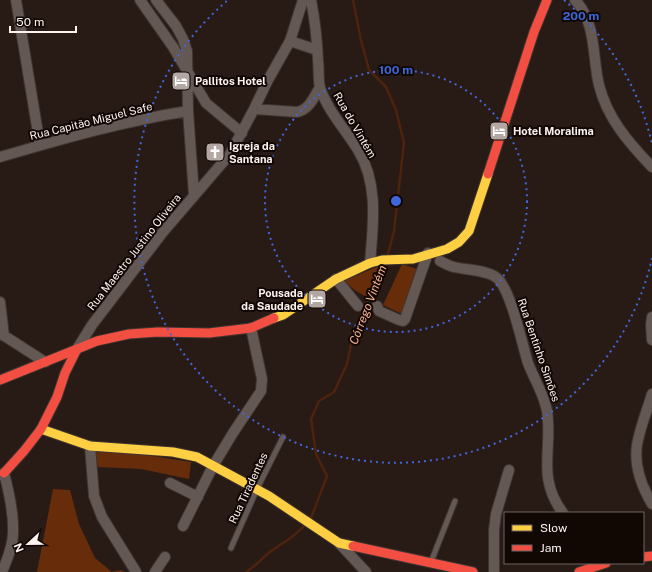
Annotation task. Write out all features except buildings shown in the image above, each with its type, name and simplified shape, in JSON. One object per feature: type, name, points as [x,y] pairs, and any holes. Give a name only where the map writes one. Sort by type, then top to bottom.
[{"type":"main road","points":[[520,104],[530,65],[534,32],[547,0]]},
{"type":"main road","points":[[546,27],[555,0]]},
{"type":"main road","points":[[0,380],[97,341],[129,334],[158,332],[209,333],[251,328],[283,315],[336,279],[370,262],[427,257],[447,249],[459,242],[469,231],[530,65]]},
{"type":"main road","points":[[466,248],[480,228]]},
{"type":"main road","points":[[427,257],[440,261],[452,258]]},
{"type":"main road","points":[[2,474],[24,451],[41,429],[57,397],[65,373],[77,349]]},
{"type":"main road","points":[[45,362],[65,373]]},
{"type":"main road","points":[[41,429],[90,446],[173,452],[197,457],[257,489],[339,543],[472,572]]},
{"type":"main road","points":[[580,572],[604,564]]},
{"type":"street","points":[[16,0],[40,145]]},
{"type":"street","points":[[140,0],[173,47],[188,72],[198,93],[206,103],[242,133]]},
{"type":"street","points":[[156,0],[176,26],[187,51],[188,112],[194,195]]},
{"type":"street","name":"Rua Maestro Justino Oliveira","points":[[77,349],[92,324],[162,232],[230,154],[290,41],[303,0]]},
{"type":"street","name":"Rua do Vintém","points":[[311,0],[315,16],[320,87],[331,111],[359,151],[367,170],[373,193],[373,227],[370,262]]},
{"type":"street","points":[[575,0],[579,4],[587,19],[593,39],[599,86],[608,109],[619,129],[633,148],[652,167]]},
{"type":"street","points":[[290,41],[317,50]]},
{"type":"street","points":[[254,109],[297,112],[303,111],[308,107],[320,87]]},
{"type":"street","name":"Rua Capitão Miguel Safe","points":[[0,157],[104,129],[167,115],[188,112]]},
{"type":"street","points":[[376,306],[379,311],[403,321],[427,257]]},
{"type":"street","name":"Rua Bentinho Simões","points":[[440,261],[451,266],[490,274],[497,278],[503,285],[529,364],[547,411],[546,472],[550,489],[562,512]]},
{"type":"street","points":[[336,279],[358,306]]},
{"type":"street","points":[[0,302],[2,335],[45,362]]},
{"type":"street","points":[[652,318],[652,340]]},
{"type":"street","points":[[183,526],[213,466],[232,433],[261,391],[262,379],[251,328]]},
{"type":"street","points":[[652,394],[637,446],[639,474],[652,504]]},
{"type":"street","points":[[90,446],[94,496],[102,517],[136,572]]},
{"type":"street","points":[[494,572],[494,530],[496,514],[509,470]]},
{"type":"street","points":[[2,474],[11,502],[14,534],[8,558],[2,572]]},
{"type":"street","points":[[170,483],[198,497]]},
{"type":"street","points":[[339,543],[366,572]]},
{"type":"street","points":[[155,572],[165,557]]},
{"type":"lane","name":"Rua Tiradentes","points":[[231,548],[257,489],[283,437]]},
{"type":"lane","points":[[431,563],[455,501]]},
{"type":"shaded area","points":[[402,264],[420,270],[402,314],[383,305]]},
{"type":"shaded area","points":[[382,265],[367,297],[343,281]]},
{"type":"shaded area","points":[[95,451],[140,454],[191,462],[189,479],[141,469],[98,467]]},
{"type":"shaded area","points":[[53,489],[70,490],[79,524],[95,558],[112,572],[37,572]]},
{"type":"shaded area","points":[[121,570],[124,572],[112,572]]},
{"type":"waterway","name":"Córrego Vintém","points":[[353,0],[369,70],[386,87],[396,110],[404,143],[394,231],[388,254]]},
{"type":"waterway","name":"Córrego Vintém","points":[[311,518],[327,476],[316,454],[311,419],[319,401],[334,392],[347,364],[352,340],[359,320],[384,264]]},
{"type":"waterway","name":"Córrego Vintém","points":[[246,572],[270,552],[297,533],[305,525]]},
{"type":"traffic: slow","points":[[274,318],[283,315],[336,279],[370,263],[382,260],[413,259],[447,249],[459,242],[469,231],[488,174]]},
{"type":"traffic: slow","points":[[41,429],[90,446],[173,452],[197,457],[269,496],[339,543],[353,546]]},
{"type":"traffic: jam","points":[[488,174],[534,32],[547,0]]},
{"type":"traffic: jam","points":[[0,380],[97,341],[129,334],[158,332],[209,333],[251,328],[274,318]]},
{"type":"traffic: jam","points":[[4,473],[41,429],[57,397],[65,373],[77,349]]},
{"type":"traffic: jam","points":[[353,546],[473,572]]},
{"type":"traffic: jam","points":[[644,557],[652,556]]},
{"type":"traffic: jam","points":[[579,572],[603,564]]},
{"type":"place","name":"Pallitos Hotel","points":[[181,81]]},
{"type":"place","name":"Hotel Moralima","points":[[499,131]]},
{"type":"place","name":"Igreja da Santana","points":[[215,152]]},
{"type":"place","name":"Pousada da Saudade","points":[[317,299]]}]
